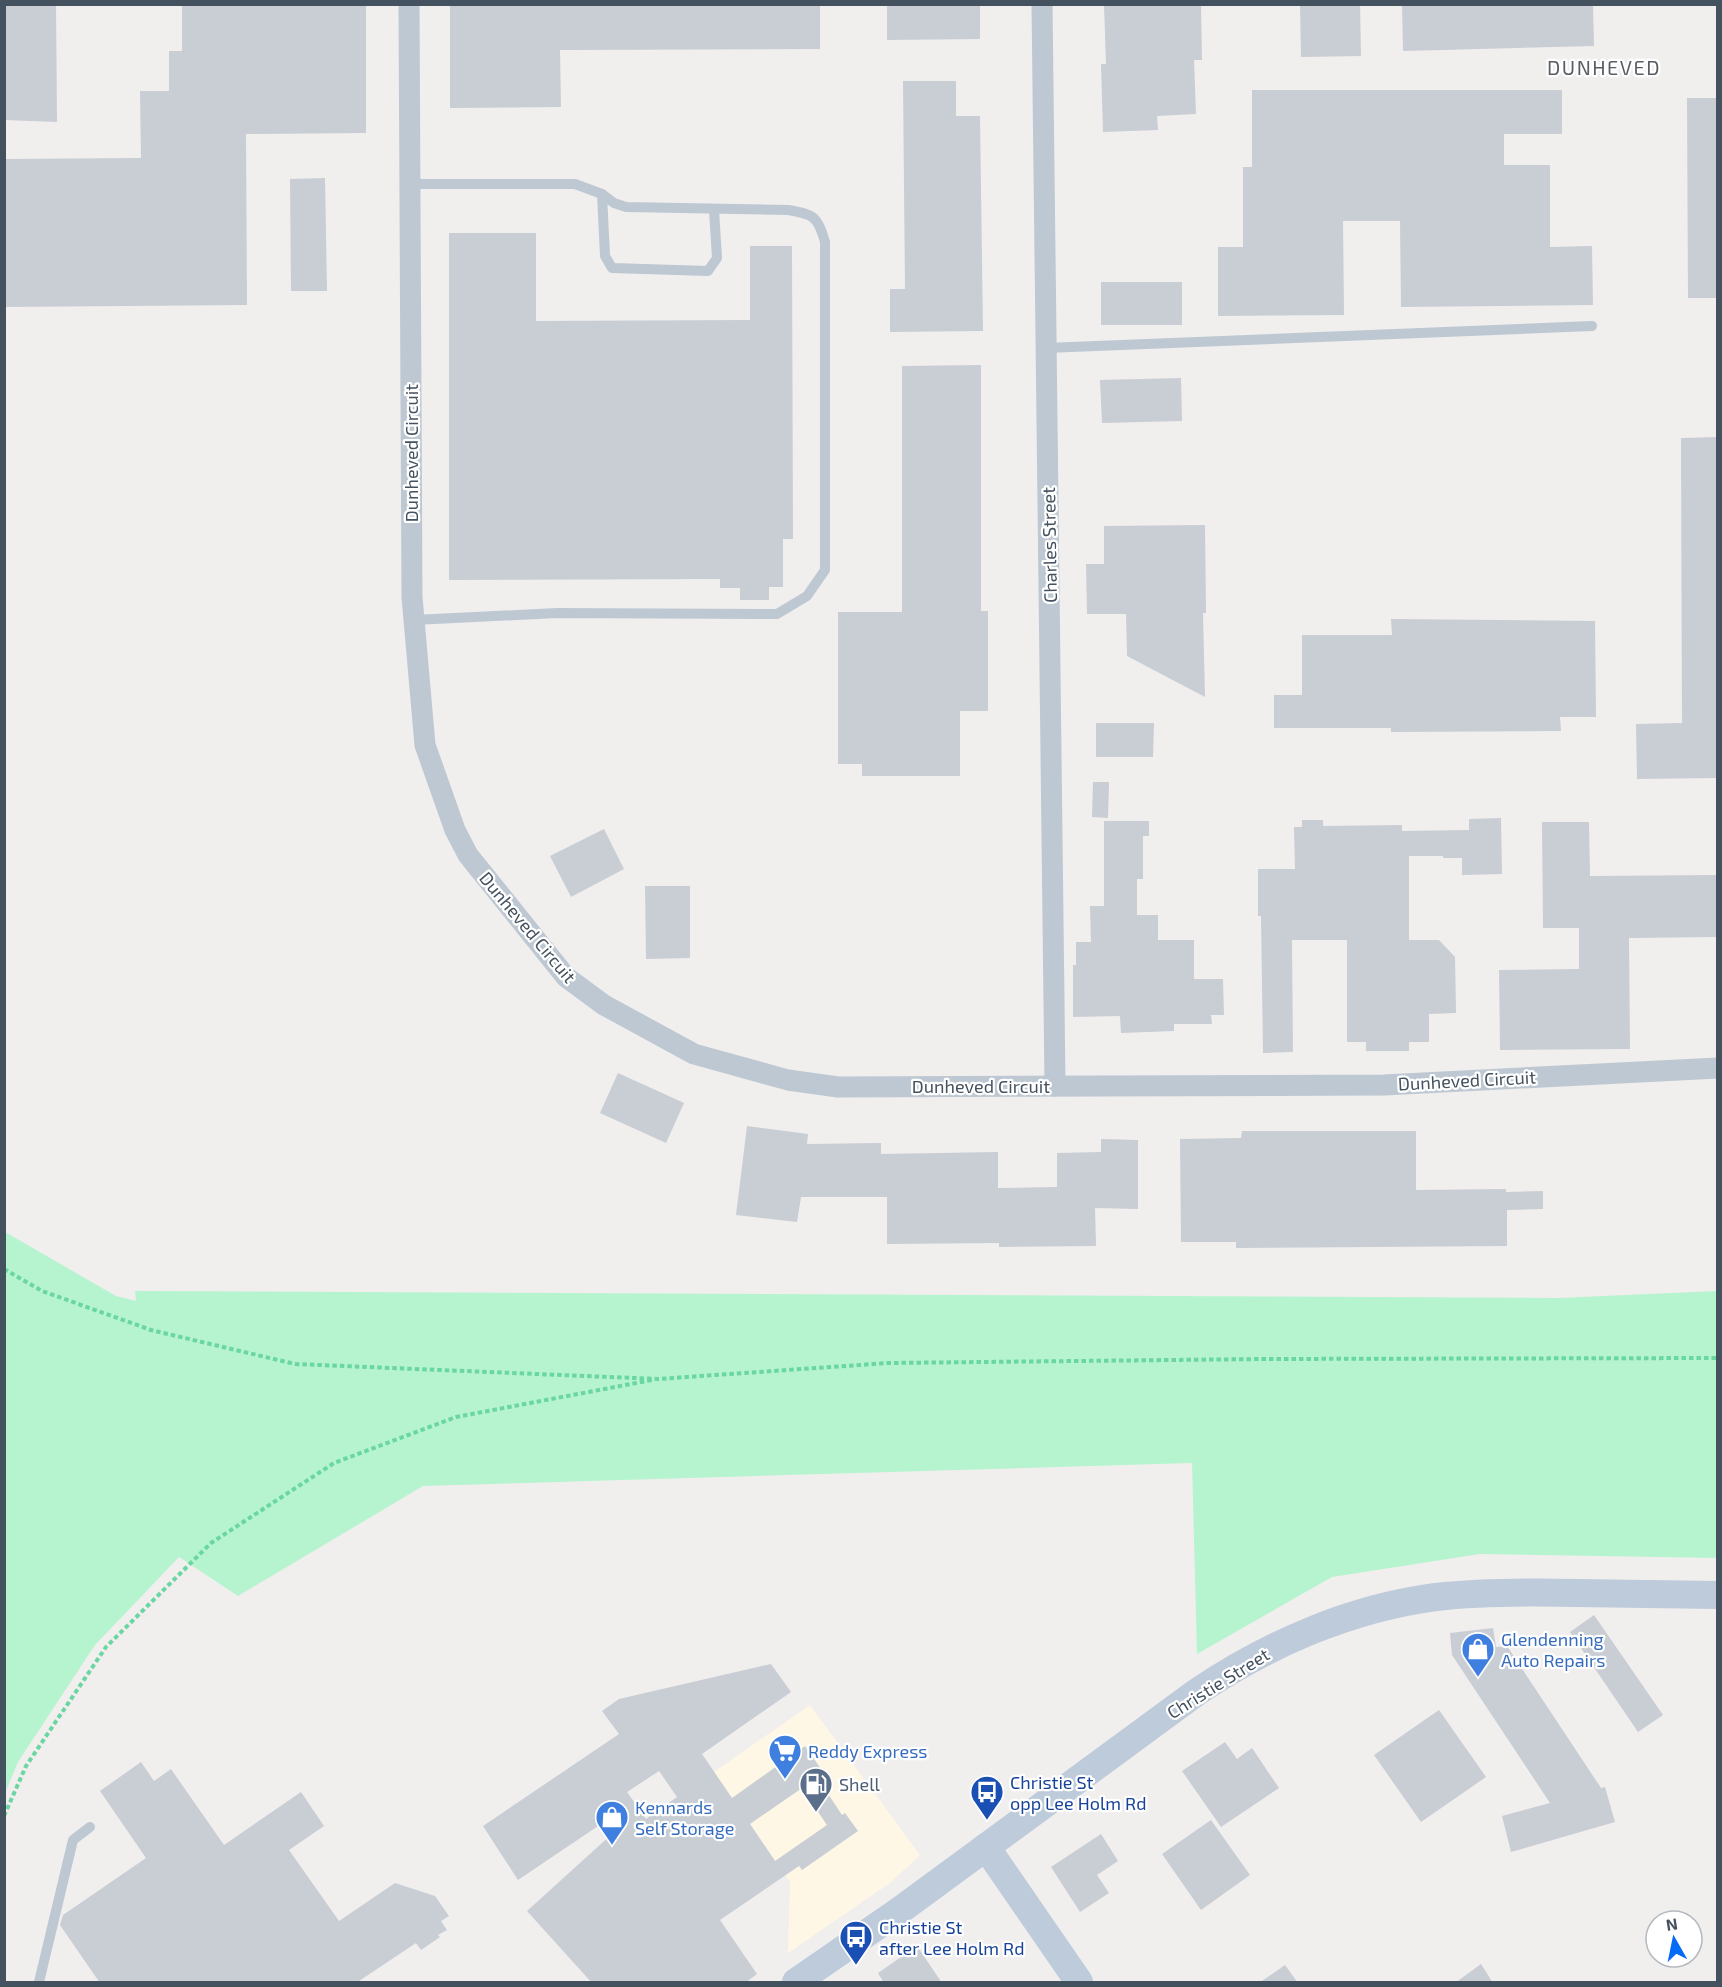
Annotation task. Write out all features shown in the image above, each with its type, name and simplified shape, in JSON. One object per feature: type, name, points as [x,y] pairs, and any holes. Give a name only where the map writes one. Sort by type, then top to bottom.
[{"type":"main road","name":"Christie Street","points":[[796,1983],[1222,1676],[1284,1642],[1340,1621],[1399,1604],[1471,1594],[1718,1595]]},
{"type":"main road","points":[[986,1847],[1079,1983]]},
{"type":"street","name":"Dunheved Circuit","points":[[408,4],[412,597],[425,745],[455,830],[468,855],[566,977],[604,1005],[694,1054],[788,1080],[838,1087],[1384,1085],[1718,1068]]},
{"type":"street","name":"Charles Street","points":[[1042,4],[1055,1086]]},
{"type":"lane","points":[[410,184],[575,184],[602,194],[614,203],[626,207],[788,210],[809,214],[820,224],[825,242],[825,570],[807,596],[777,614],[557,614],[414,620]]},
{"type":"lane","points":[[602,194],[605,256],[612,268],[708,271],[717,258],[714,210]]},
{"type":"lane","points":[[1046,348],[1592,326]]},
{"type":"lane","points":[[39,1983],[73,1840],[90,1827]]},
{"type":"path","points":[[4,1269],[42,1291],[151,1330],[295,1364],[658,1378],[888,1363],[1718,1358]]},
{"type":"path","points":[[4,1816],[26,1766],[106,1647],[211,1543],[334,1463],[456,1416],[658,1378]]},
{"type":"shaded area","name":"Shell","points":[[810,1705],[920,1855],[890,1883],[788,1953],[790,1882],[714,1772]]},
{"type":"green space","points":[[5,1232],[116,1296],[136,1301],[135,1291],[1558,1298],[1717,1291],[1717,1558],[1480,1554],[1332,1577],[1197,1654],[1192,1463],[423,1486],[238,1596],[179,1557],[95,1645],[18,1762],[5,1793]]},
{"type":"building","points":[[4,4],[56,4],[57,122],[4,120]]},
{"type":"building","points":[[182,4],[366,4],[366,133],[246,134],[247,305],[4,307],[4,159],[141,158],[140,91],[169,91],[169,51],[182,51]]},
{"type":"building","points":[[450,4],[820,4],[820,49],[560,50],[561,107],[450,108]]},
{"type":"building","points":[[980,4],[980,39],[887,40],[887,5]]},
{"type":"building","points":[[1104,4],[1201,4],[1202,60],[1194,60],[1196,114],[1157,116],[1158,130],[1103,132],[1101,64],[1106,64]]},
{"type":"building","points":[[1300,4],[1360,4],[1361,56],[1301,57]]},
{"type":"building","points":[[1402,4],[1593,5],[1594,46],[1403,51]]},
{"type":"building","points":[[903,81],[956,81],[956,116],[980,116],[983,331],[890,332],[890,289],[905,289]]},
{"type":"building","points":[[1252,90],[1562,90],[1562,134],[1504,134],[1504,165],[1550,165],[1550,247],[1592,246],[1593,305],[1401,307],[1400,221],[1343,221],[1344,315],[1218,316],[1218,247],[1243,247],[1243,167],[1252,167]]},
{"type":"building","points":[[1687,98],[1718,98],[1718,298],[1688,298]]},
{"type":"building","points":[[325,178],[327,291],[291,291],[290,179]]},
{"type":"building","points":[[449,233],[536,233],[536,321],[750,320],[750,246],[792,246],[793,539],[783,539],[783,587],[769,587],[769,600],[740,600],[740,588],[720,588],[720,579],[449,580]]},
{"type":"building","points":[[1101,282],[1182,282],[1182,325],[1101,325]]},
{"type":"building","points":[[981,365],[981,611],[988,611],[988,711],[960,711],[960,776],[862,776],[862,764],[838,764],[838,612],[902,612],[902,366]]},
{"type":"building","points":[[1181,378],[1182,421],[1102,423],[1100,380]]},
{"type":"building","points":[[1718,437],[1718,778],[1637,779],[1636,724],[1682,723],[1681,438]]},
{"type":"building","points":[[1205,525],[1206,613],[1203,613],[1205,697],[1127,656],[1126,614],[1087,614],[1086,564],[1104,564],[1104,526]]},
{"type":"building","points":[[1391,619],[1595,621],[1596,717],[1560,717],[1561,731],[1391,732],[1391,728],[1274,728],[1274,695],[1302,695],[1302,635],[1392,635]]},
{"type":"building","points":[[1096,723],[1154,723],[1153,757],[1096,757]]},
{"type":"building","points":[[1093,782],[1109,782],[1108,818],[1092,817]]},
{"type":"building","points":[[1501,818],[1502,874],[1462,875],[1462,858],[1409,856],[1409,940],[1439,940],[1455,957],[1456,1013],[1429,1014],[1429,1042],[1409,1042],[1409,1051],[1366,1051],[1366,1042],[1347,1042],[1347,940],[1292,940],[1293,1052],[1263,1053],[1258,869],[1295,869],[1294,827],[1302,827],[1302,820],[1323,820],[1323,826],[1402,825],[1402,831],[1469,830],[1469,819]]},
{"type":"building","points":[[1104,821],[1149,821],[1149,836],[1143,836],[1143,879],[1137,879],[1137,915],[1158,915],[1158,940],[1194,940],[1194,979],[1223,979],[1224,1015],[1211,1015],[1212,1024],[1174,1024],[1174,1031],[1121,1033],[1120,1016],[1073,1017],[1073,965],[1076,965],[1076,942],[1091,942],[1090,906],[1104,906]]},
{"type":"building","points":[[1542,822],[1589,822],[1590,876],[1718,875],[1718,937],[1629,938],[1630,1049],[1500,1050],[1499,970],[1579,969],[1579,928],[1543,928]]},
{"type":"building","points":[[604,829],[624,869],[571,897],[550,856]]},
{"type":"building","points":[[645,886],[690,886],[690,958],[646,959]]},
{"type":"building","points":[[618,1073],[684,1103],[666,1143],[600,1113]]},
{"type":"building","points":[[747,1126],[808,1134],[807,1144],[881,1143],[881,1154],[998,1152],[998,1188],[1057,1187],[1057,1153],[1101,1152],[1101,1139],[1138,1140],[1138,1209],[1095,1208],[1096,1246],[999,1247],[999,1243],[887,1244],[887,1197],[801,1197],[797,1222],[736,1215]]},
{"type":"building","points":[[1242,1131],[1416,1131],[1416,1190],[1543,1191],[1543,1209],[1507,1210],[1507,1246],[1236,1248],[1236,1242],[1181,1242],[1180,1139],[1241,1138]]},
{"type":"building","points":[[1594,1615],[1663,1715],[1638,1732],[1570,1632]]},
{"type":"building","points":[[1493,1628],[1496,1647],[1507,1646],[1601,1788],[1605,1787],[1615,1822],[1511,1852],[1502,1816],[1550,1803],[1452,1655],[1450,1633]]},
{"type":"building","points":[[771,1664],[791,1692],[702,1754],[732,1798],[805,1746],[823,1772],[817,1777],[842,1815],[845,1813],[858,1831],[802,1870],[799,1866],[720,1920],[757,1974],[745,1983],[592,1983],[527,1911],[613,1833],[604,1822],[518,1880],[483,1826],[619,1734],[602,1711],[619,1699]],"holes":[[[659,1771],[677,1797],[646,1819],[627,1792]],[[802,1788],[827,1825],[775,1861],[750,1824]]]},
{"type":"building","points":[[1439,1710],[1486,1777],[1421,1822],[1374,1755]]},
{"type":"building","points":[[1225,1742],[1237,1759],[1252,1748],[1279,1788],[1221,1827],[1182,1771]]},
{"type":"building","points":[[141,1762],[154,1781],[171,1769],[224,1845],[301,1792],[324,1826],[289,1850],[339,1921],[395,1883],[435,1896],[449,1916],[441,1921],[447,1930],[421,1950],[416,1943],[356,1983],[100,1983],[60,1925],[63,1915],[146,1858],[100,1791]]},
{"type":"building","points":[[1211,1820],[1250,1875],[1201,1910],[1162,1854]]},
{"type":"building","points":[[1101,1834],[1118,1861],[1097,1875],[1109,1893],[1080,1912],[1051,1867]]},
{"type":"building","points":[[917,1946],[942,1983],[884,1983],[878,1973]]},
{"type":"building","points":[[1481,1964],[1493,1983],[1455,1983]]},
{"type":"building","points":[[1285,1965],[1298,1983],[1259,1983]]},
{"type":"place","name":"Glendenning Auto Repairs","points":[[1478,1678]]},
{"type":"place","name":"Reddy Express","points":[[785,1780]]},
{"type":"place","name":"Shell","points":[[816,1813]]},
{"type":"place","name":"Christie St opp Lee Holm Rd","points":[[987,1821]]},
{"type":"place","name":"Kennards Self Storage","points":[[612,1846]]},
{"type":"place","name":"Christie St after Lee Holm Rd","points":[[856,1966]]},
{"type":"district","name":"DUNHEVED","points":[[1604,67]]}]
